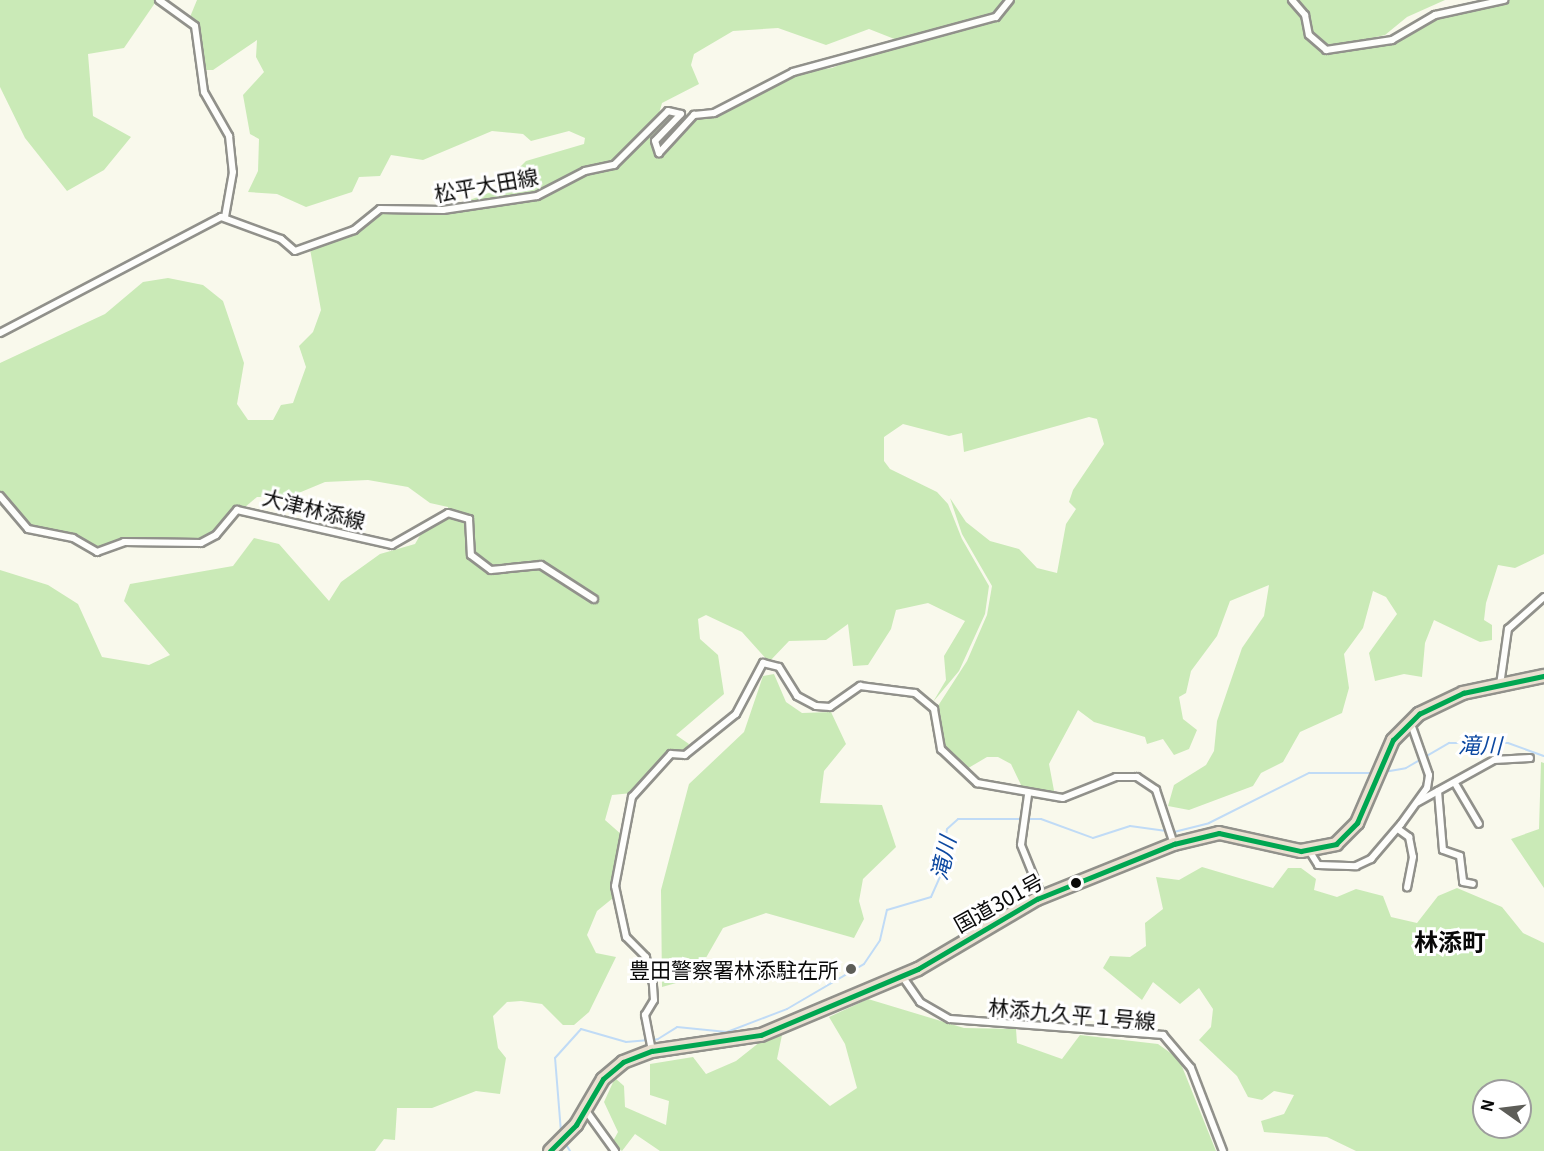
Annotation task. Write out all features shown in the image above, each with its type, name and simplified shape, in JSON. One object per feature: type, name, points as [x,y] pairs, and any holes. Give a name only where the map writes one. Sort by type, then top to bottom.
[{"type":"highway","points":[[1310,852],[1336,844],[1351,832],[1382,761],[1410,722],[1449,698],[1544,676]]},
{"type":"highway","name":"国道301号","points":[[550,1151],[566,1137],[615,1067],[652,1052],[761,1035],[902,976],[1042,897],[1173,840],[1228,834],[1310,852]]},
{"type":"street","points":[[0,333],[199,228],[225,217],[232,183],[229,136],[204,92],[195,26],[159,0]]},
{"type":"street","name":"松平大田線","points":[[225,217],[295,251],[354,230],[380,209],[443,210],[537,196],[585,171],[614,165],[668,111],[681,114],[655,141],[656,152],[667,149],[694,116],[714,113],[793,72],[996,17],[1010,0]]},
{"type":"street","points":[[1292,0],[1305,15],[1309,35],[1326,50],[1392,40],[1435,15],[1504,0]]},
{"type":"street","name":"大津林添線","points":[[0,496],[27,529],[73,538],[97,552],[124,542],[201,543],[244,510],[392,545],[448,513],[469,519],[471,555],[491,570],[541,565],[594,600]]},
{"type":"street","points":[[1500,685],[1508,629],[1544,597]]},
{"type":"street","points":[[652,1052],[645,1015],[654,1000],[653,984],[646,957],[626,938],[615,886],[635,792],[672,754],[685,754],[736,714],[763,663],[779,667],[789,687],[807,704],[830,707],[860,686],[910,690],[934,709],[941,749],[962,774],[977,783],[1028,795],[1063,798],[1116,777],[1137,777],[1156,790],[1170,825],[1173,840]]},
{"type":"street","points":[[1310,852],[1318,865],[1347,869],[1371,860],[1418,803],[1428,783],[1425,762],[1410,722]]},
{"type":"street","points":[[1418,803],[1438,791],[1456,785],[1494,760],[1530,758]]},
{"type":"street","points":[[1456,785],[1479,824]]},
{"type":"street","points":[[1438,791],[1443,850],[1460,856],[1463,882],[1473,885]]},
{"type":"street","points":[[1028,795],[1022,850],[1042,897]]},
{"type":"street","points":[[1398,829],[1409,837],[1413,857],[1407,887]]},
{"type":"street","name":"林添九久平１号線","points":[[902,976],[920,1002],[950,1019],[1163,1035],[1191,1068],[1222,1151]]},
{"type":"street","points":[[585,1108],[615,1151]]},
{"type":"green space","points":[[0,0],[157,0],[124,48],[88,54],[93,116],[131,137],[104,170],[67,191],[25,138],[0,87]]},
{"type":"green space","points":[[197,0],[1009,0],[990,18],[897,40],[869,29],[826,45],[778,28],[733,31],[694,54],[691,65],[699,84],[662,103],[656,124],[612,163],[537,193],[453,206],[497,190],[526,161],[584,144],[585,138],[569,131],[531,141],[523,134],[492,131],[423,160],[391,155],[380,176],[359,177],[352,192],[306,207],[277,194],[248,192],[258,171],[259,139],[250,134],[243,95],[264,72],[256,57],[257,40],[213,70],[204,70],[199,29],[190,17]]},
{"type":"green space","points":[[1011,0],[1290,0],[1303,14],[1308,37],[1326,52],[1386,44],[1435,17],[1509,0],[1544,0],[1544,554],[1515,568],[1498,565],[1486,603],[1484,620],[1492,625],[1492,640],[1480,642],[1434,620],[1425,643],[1422,677],[1404,674],[1375,681],[1369,653],[1397,614],[1386,597],[1373,591],[1363,628],[1344,654],[1349,688],[1342,713],[1300,732],[1283,762],[1261,773],[1253,786],[1189,810],[1168,806],[1174,785],[1206,765],[1214,751],[1217,721],[1242,648],[1264,616],[1269,585],[1230,601],[1217,636],[1191,671],[1186,693],[1179,697],[1183,719],[1197,730],[1189,749],[1174,755],[1163,739],[1147,744],[1145,737],[1094,722],[1078,710],[1049,764],[1055,796],[1022,787],[1011,764],[998,757],[987,757],[965,770],[944,750],[936,709],[967,661],[987,615],[992,586],[962,534],[950,498],[966,522],[990,541],[1019,549],[1037,568],[1057,573],[1066,524],[1076,509],[1069,502],[1073,490],[1104,444],[1097,419],[1089,417],[964,452],[962,433],[949,436],[903,424],[884,437],[884,461],[890,469],[937,492],[948,504],[962,539],[989,586],[985,614],[959,671],[933,702],[946,680],[944,656],[965,621],[928,603],[896,610],[891,629],[868,665],[853,666],[848,624],[826,640],[789,641],[769,662],[742,632],[706,615],[698,619],[700,639],[718,655],[724,694],[676,735],[689,744],[685,752],[671,752],[632,793],[612,795],[605,820],[622,835],[613,898],[597,911],[587,935],[596,953],[616,957],[589,1012],[574,1025],[563,1025],[542,1004],[521,1001],[507,1002],[493,1016],[498,1048],[506,1058],[500,1094],[476,1091],[432,1108],[397,1108],[395,1140],[384,1139],[375,1151],[0,1151],[0,570],[48,585],[78,604],[102,657],[149,665],[170,655],[124,601],[130,584],[233,566],[254,538],[279,544],[329,601],[341,582],[380,554],[415,544],[423,530],[448,514],[448,507],[430,503],[408,487],[368,480],[325,482],[289,497],[257,497],[206,540],[123,540],[100,550],[29,528],[0,493],[0,363],[105,314],[143,282],[168,278],[203,285],[223,301],[244,363],[237,404],[248,420],[273,420],[281,405],[293,403],[306,367],[299,346],[313,332],[321,310],[310,249],[354,233],[381,212],[443,212],[537,198],[585,173],[614,167],[669,113],[676,115],[653,142],[653,152],[662,155],[695,118],[716,115],[801,72],[832,68],[897,42],[997,18]]},
{"type":"green space","points":[[1293,0],[1445,0],[1407,17],[1385,35],[1327,48],[1312,35],[1306,15]]},
{"type":"green space","points":[[774,674],[786,702],[802,713],[831,712],[846,744],[824,771],[820,803],[882,805],[896,847],[863,879],[859,901],[864,919],[854,938],[766,913],[723,928],[703,963],[683,981],[662,987],[661,890],[689,784],[744,732],[763,676]]},
{"type":"green space","points":[[1541,762],[1544,763],[1544,888],[1511,839],[1539,829]]},
{"type":"green space","points":[[1202,867],[1273,888],[1288,868],[1301,868],[1316,879],[1314,890],[1337,897],[1356,889],[1383,896],[1391,917],[1417,923],[1438,896],[1457,888],[1502,907],[1523,933],[1544,943],[1544,1151],[1356,1151],[1327,1137],[1264,1132],[1261,1121],[1284,1114],[1294,1095],[1274,1091],[1262,1100],[1248,1097],[1237,1076],[1199,1040],[1211,1027],[1213,1009],[1199,988],[1180,1004],[1153,982],[1142,1000],[1103,968],[1110,956],[1130,957],[1146,946],[1145,923],[1163,909],[1156,877],[1179,880]]},
{"type":"green space","points":[[868,999],[964,1028],[1016,1029],[1017,1043],[1062,1059],[1080,1035],[1158,1044],[1179,1059],[1216,1151],[660,1151],[635,1134],[622,1151],[612,1143],[618,1132],[604,1102],[615,1078],[624,1086],[625,1107],[666,1125],[669,1101],[650,1095],[650,1064],[693,1057],[706,1074],[736,1061],[770,1034],[782,1035],[777,1059],[830,1106],[857,1088],[845,1044],[829,1017]]},
{"type":"waterway","name":"滝川","points":[[1384,772],[1406,768],[1449,743],[1508,743],[1544,756]]},
{"type":"waterway","name":"滝川","points":[[561,1132],[555,1058],[581,1029],[626,1042],[658,1039],[677,1027],[727,1032],[787,1009],[864,964],[880,940],[887,910],[931,897],[941,875],[947,829],[958,819],[1041,819],[1093,838],[1130,826],[1174,832],[1209,823],[1309,773],[1375,773]]},
{"type":"waterway","name":"滝川","points":[[565,1143],[570,1151]]},
{"type":"transit line","points":[[550,1151],[576,1125],[603,1079],[623,1062],[652,1051],[761,1035],[918,969],[1037,899],[1174,844],[1219,833],[1301,851],[1336,844],[1357,823],[1393,740],[1419,714],[1463,693],[1544,676]]},
{"type":"place","name":"豊田警察署林添駐在所","points":[[851,969]]},
{"type":"district","name":"林添町","points":[[1450,941]]}]
